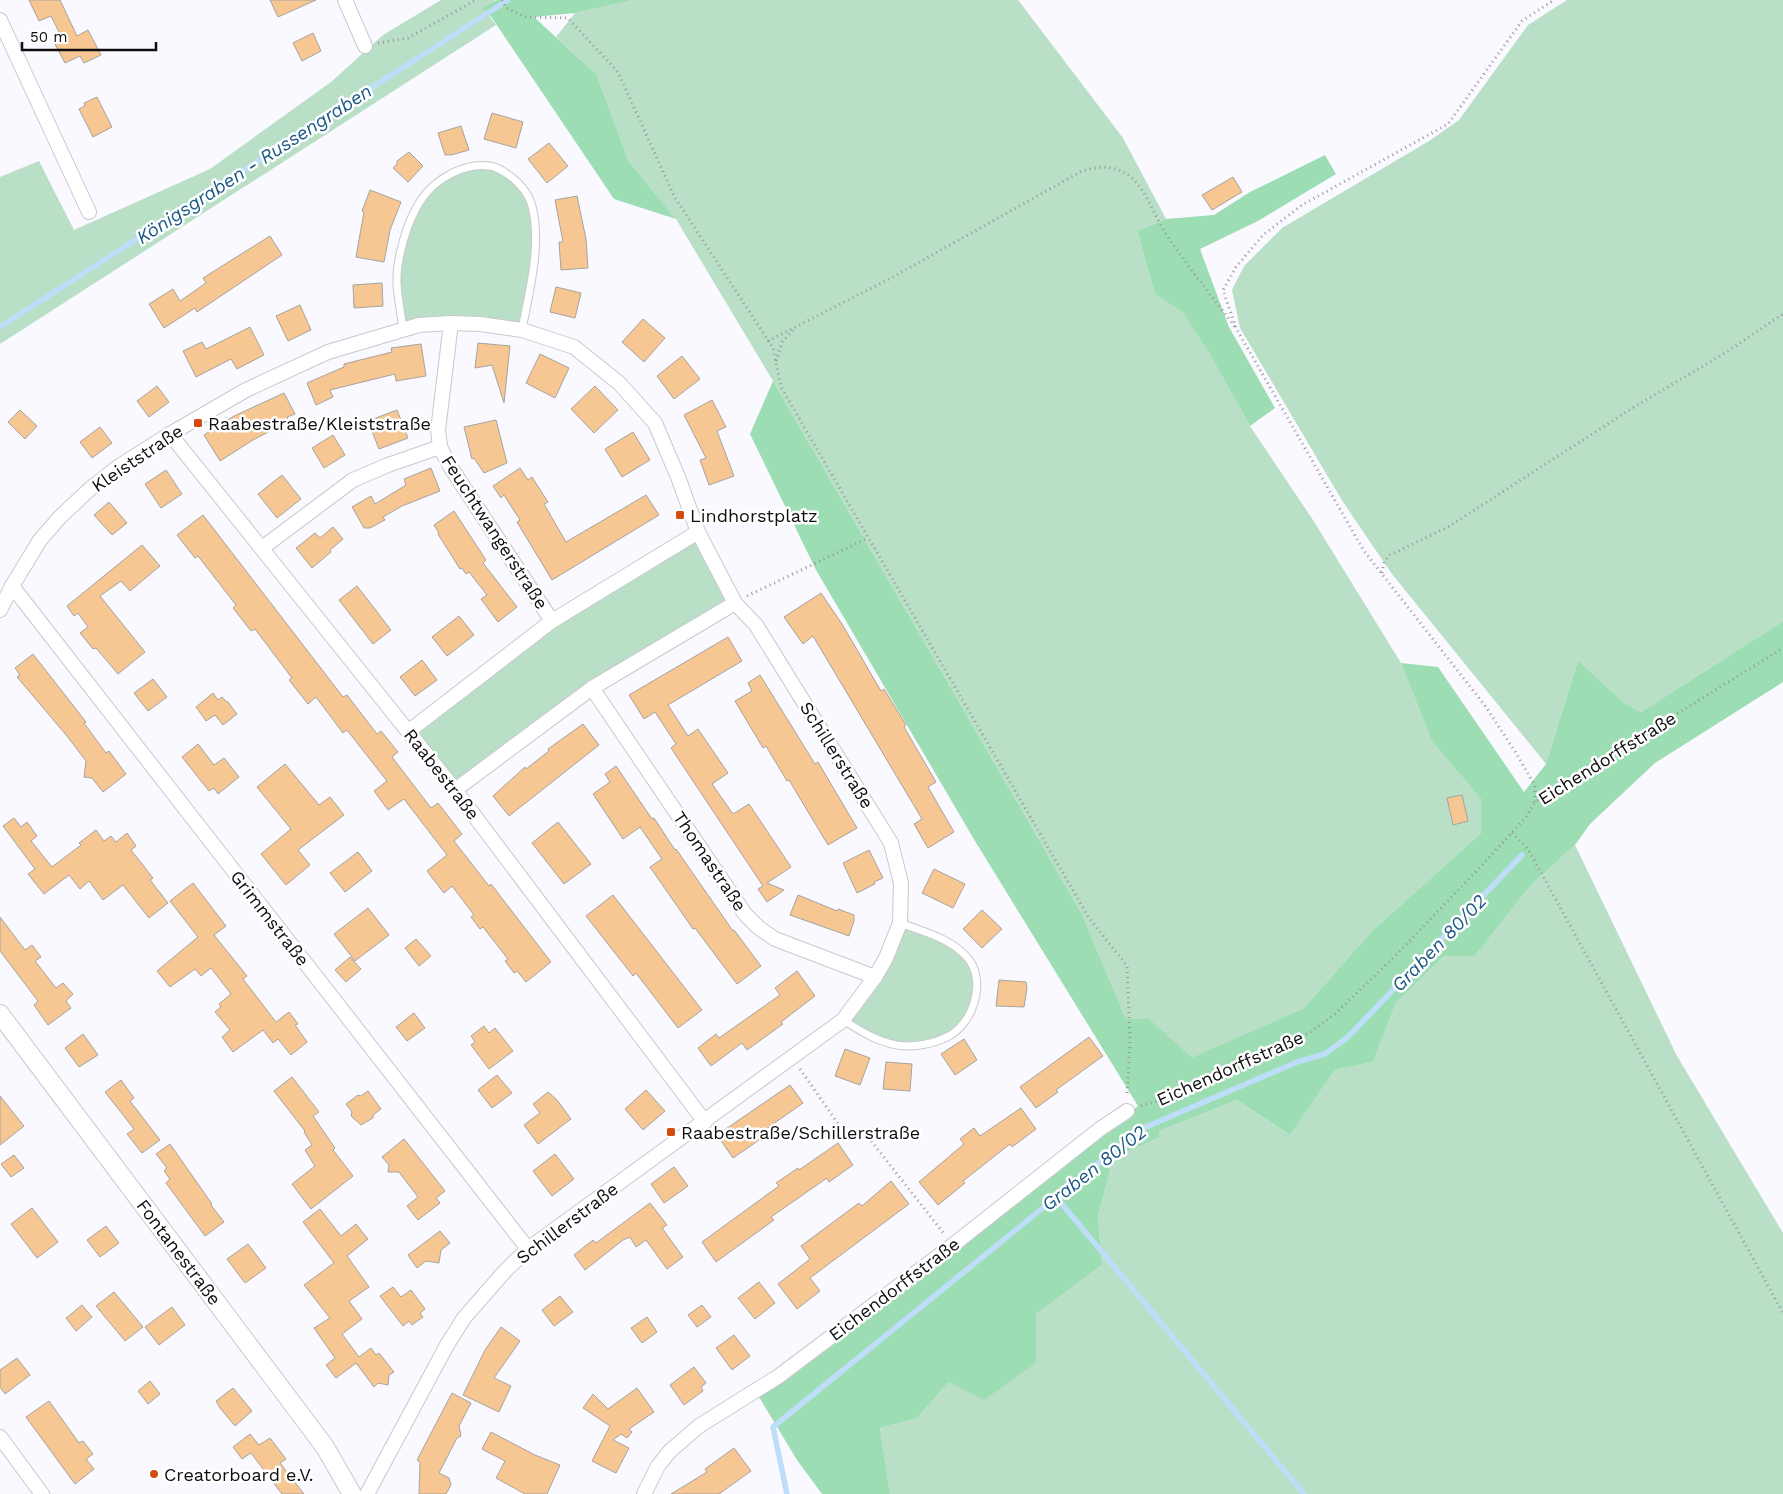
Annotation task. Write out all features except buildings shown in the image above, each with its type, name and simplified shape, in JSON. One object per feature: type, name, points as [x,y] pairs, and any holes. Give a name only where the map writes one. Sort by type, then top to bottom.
[{"type":"street","points":[[345,0],[365,46]]},
{"type":"street","points":[[0,20],[89,212]]},
{"type":"street","name":"Feuchtwangerstraße","points":[[451,323],[438,430],[440,447],[451,468],[552,621]]},
{"type":"street","name":"Kleiststraße","points":[[0,610],[40,540],[60,517],[91,488],[118,467],[246,390],[328,352],[419,325],[480,324],[522,330],[574,347],[618,383],[654,423],[678,477],[698,532]]},
{"type":"street","name":"Raabestraße","points":[[170,434],[455,790],[705,1122]]},
{"type":"street","points":[[262,548],[353,480],[388,465],[440,447]]},
{"type":"street","points":[[409,731],[552,621],[698,532],[735,602],[592,688],[455,790]]},
{"type":"street","name":"Grimmstraße","points":[[12,586],[528,1249]]},
{"type":"street","name":"Schillerstraße","points":[[367,1494],[447,1345],[484,1294],[528,1249],[843,1020],[875,977],[886,958],[900,923],[901,882],[891,843],[756,626],[735,602]]},
{"type":"street","name":"Thomastraße","points":[[592,688],[745,914],[759,928],[776,939],[875,977]]},
{"type":"street","name":"Fontanestraße","points":[[0,1014],[326,1447],[352,1494]]},
{"type":"street","name":"Eichendorffstraße","points":[[644,1494],[658,1466],[670,1450],[699,1426],[779,1376],[1126,1111]]},
{"type":"street","points":[[0,1437],[42,1494]]},
{"type":"lane","points":[[403,329],[397,282],[402,247],[421,200],[439,181],[461,168],[490,166],[511,176],[522,188],[532,204],[535,231],[534,262],[522,330]]},
{"type":"lane","points":[[843,1020],[867,1035],[891,1044],[905,1046],[920,1045],[948,1037],[965,1021],[975,1004],[977,987],[975,974],[970,962],[954,946],[935,936],[900,923]]},
{"type":"path","points":[[365,46],[408,38],[476,0]]},
{"type":"path","points":[[502,0],[506,8],[526,17],[568,18],[618,72],[674,196],[773,348],[781,387],[1089,918],[1127,966],[1130,1040],[1126,1111]]},
{"type":"path","points":[[1238,331],[1223,290],[1236,267],[1263,235],[1302,205],[1448,124],[1522,21],[1554,0]]},
{"type":"path","points":[[768,341],[891,278],[1082,171],[1101,166],[1116,168],[1132,178],[1142,190],[1165,233],[1238,331],[1364,550],[1486,707],[1535,786],[1534,802]]},
{"type":"path","points":[[1382,573],[1384,562],[1390,555],[1448,527],[1634,407],[1725,353],[1783,314]]},
{"type":"path","points":[[776,361],[782,342],[788,334],[801,324]]},
{"type":"path","points":[[735,602],[868,538]]},
{"type":"path","name":"Eichendorffstraße","points":[[1126,1111],[1157,1101],[1309,1033],[1335,1014],[1399,952],[1512,833],[1526,817],[1534,802],[1783,648]]},
{"type":"path","points":[[1512,833],[1528,849],[1783,1313]]},
{"type":"path","points":[[793,1058],[838,1125],[868,1137],[953,1245]]},
{"type":"green space","points":[[441,0],[496,0],[483,8],[496,25],[0,344],[0,177],[39,161],[74,230],[210,169],[331,82],[383,35]]},
{"type":"green space","points":[[497,0],[634,0],[575,13],[534,17],[597,75],[628,160],[676,219],[614,199],[492,18],[482,8]]},
{"type":"green space","points":[[634,0],[1018,0],[1123,138],[1166,219],[1137,231],[1155,294],[1183,313],[1209,353],[1250,426],[1313,520],[1401,663],[1432,742],[1481,799],[1481,833],[1371,932],[1304,1008],[1192,1059],[1149,1020],[1126,1019],[1082,914],[773,381],[676,219],[628,160],[597,75],[556,37],[575,13]]},
{"type":"green space","points":[[1567,0],[1783,0],[1783,621],[1641,712],[1623,702],[1578,660],[1546,764],[1392,574],[1343,502],[1240,328],[1232,290],[1244,266],[1282,228],[1429,141],[1459,120],[1528,25]]},
{"type":"green space","points":[[1325,155],[1336,174],[1258,221],[1200,249],[1229,327],[1275,408],[1250,426],[1209,353],[1183,313],[1155,294],[1137,231],[1166,219],[1214,215],[1250,192]]},
{"type":"green space","points":[[490,167],[518,185],[528,203],[532,219],[534,237],[530,276],[520,328],[404,327],[398,282],[403,248],[410,225],[423,201],[440,182],[462,170]]},
{"type":"green space","points":[[773,381],[1082,914],[1126,1019],[1149,1019],[1192,1058],[1304,1008],[1371,932],[1481,833],[1481,799],[1432,742],[1401,663],[1438,667],[1524,792],[1546,764],[1578,660],[1623,702],[1641,712],[1783,621],[1783,682],[1655,763],[1590,824],[1575,845],[1532,884],[1475,956],[1444,956],[1396,1003],[1373,1062],[1335,1070],[1290,1135],[1237,1100],[1159,1131],[1160,1137],[1113,1159],[1098,1217],[1102,1265],[1036,1314],[1036,1363],[984,1400],[949,1382],[916,1419],[880,1428],[890,1494],[822,1494],[797,1460],[759,1397],[765,1385],[783,1377],[993,1222],[1138,1106],[975,841],[816,570],[750,434]]},
{"type":"green space","points":[[697,535],[732,602],[456,787],[411,731],[549,625]]},
{"type":"green space","points":[[1575,845],[1677,1056],[1783,1233],[1783,1494],[890,1494],[880,1428],[916,1419],[949,1382],[1036,1363],[1036,1314],[1102,1265],[1098,1217],[1113,1159],[1160,1137],[1159,1131],[1237,1100],[1290,1135],[1335,1070],[1373,1062],[1396,1003],[1444,956],[1475,956],[1532,884]]},
{"type":"green space","points":[[902,925],[946,943],[962,955],[973,971],[975,992],[969,1012],[955,1029],[935,1040],[912,1043],[891,1042],[846,1020]]},
{"type":"waterway","name":"Königsgraben - Russengraben","points":[[0,327],[508,0]]},
{"type":"waterway","name":"Graben 80/02","points":[[787,1494],[773,1427],[1139,1130],[1297,1062],[1325,1054],[1348,1037],[1522,855]]},
{"type":"waterway","points":[[1056,1197],[1304,1494]]},
{"type":"place","name":"Raabestraße/Kleiststraße","points":[[198,423]]},
{"type":"place","name":"Lindhorstplatz","points":[[680,515]]},
{"type":"place","name":"Raabestraße/Schillerstraße","points":[[671,1132]]},
{"type":"place","name":"Creatorboard e.V.","points":[[154,1474]]}]
